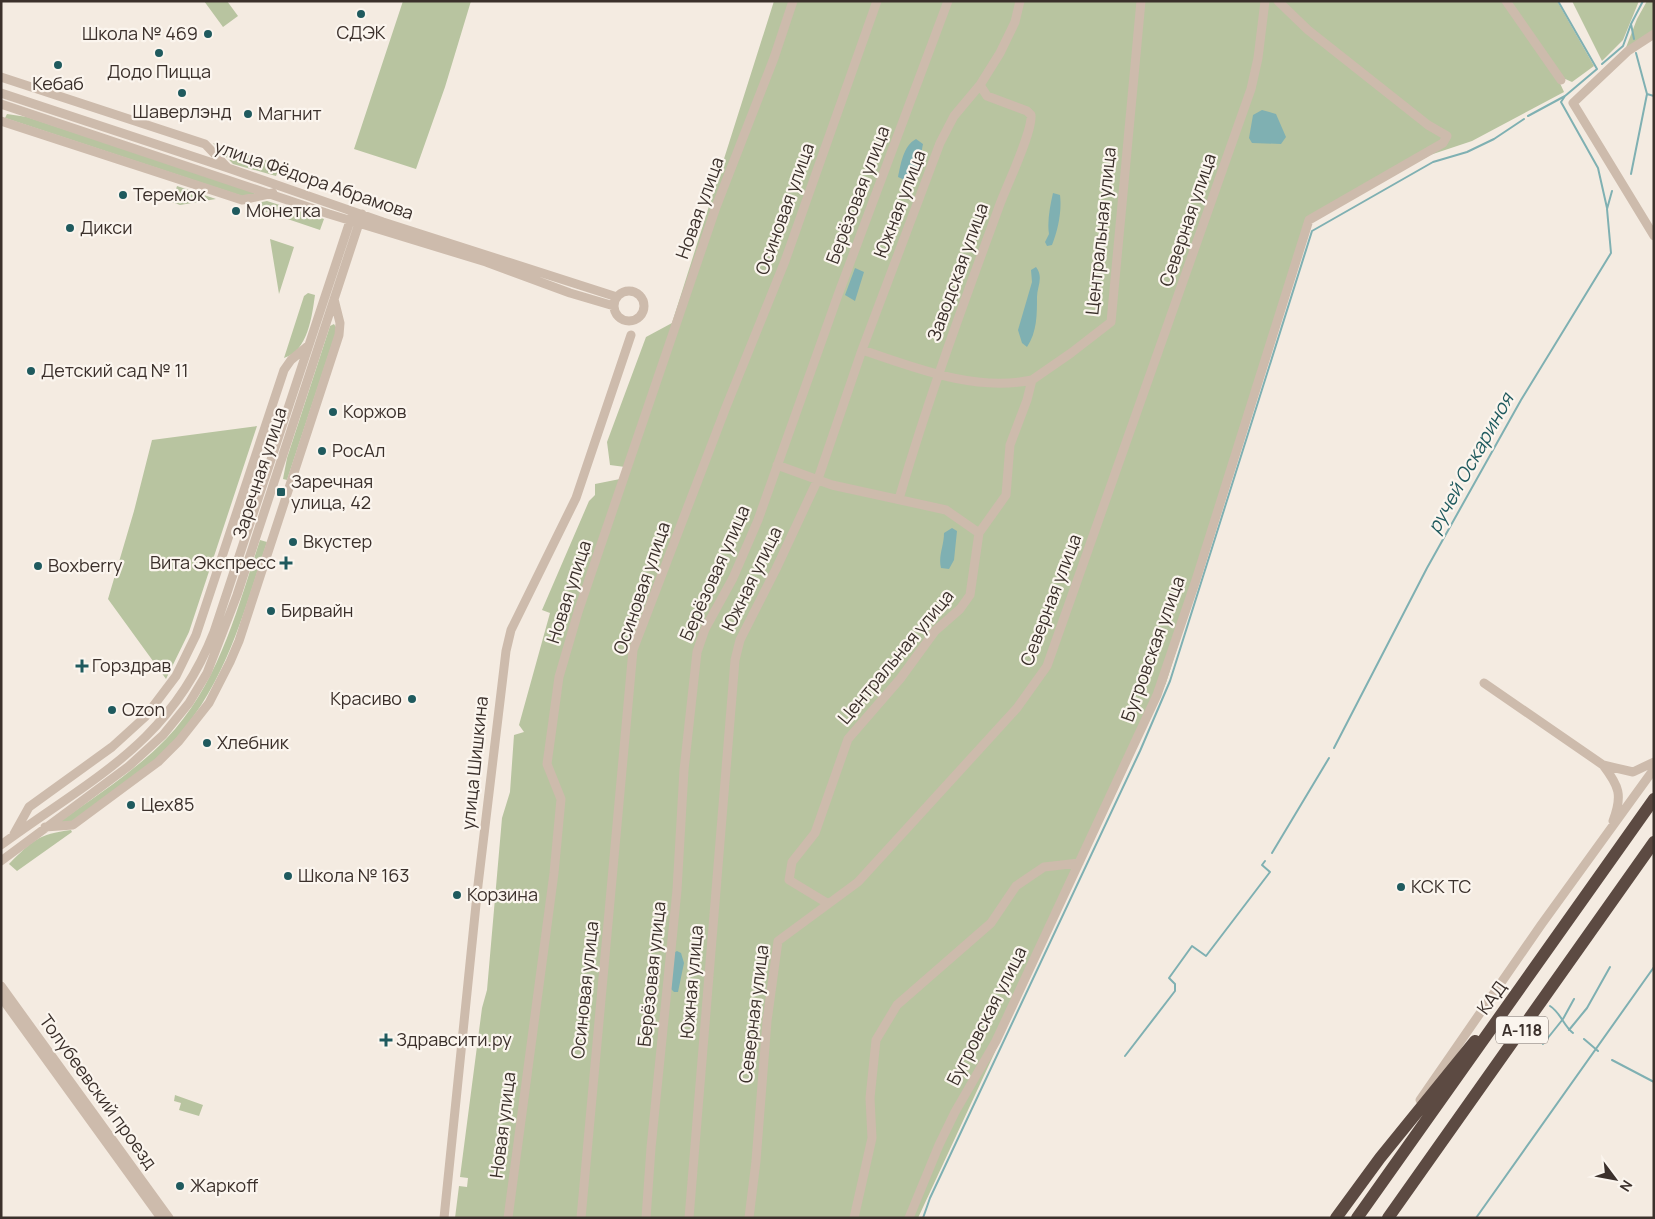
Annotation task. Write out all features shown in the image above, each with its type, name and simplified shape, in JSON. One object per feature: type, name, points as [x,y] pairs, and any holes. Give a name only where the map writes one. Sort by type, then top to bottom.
[{"type":"highway","name":"КАД","points":[[1356,1218],[1654,799]]},
{"type":"highway","name":"А-118","points":[[1388,1218],[1654,842]]},
{"type":"highway","points":[[1336,1218],[1380,1158],[1463,1054],[1506,1009]]},
{"type":"street","name":"Новая улица","points":[[508,1218],[554,873],[561,799],[547,764],[559,677],[578,612],[716,207],[774,58],[793,1]]},
{"type":"street","name":"Осиновая улица","points":[[581,1218],[633,650],[726,407],[785,261],[877,1]]},
{"type":"street","name":"Берёзовая улица","points":[[646,1218],[650,1148],[677,890],[684,770],[697,652],[705,629],[732,578],[758,520],[838,295],[948,1]]},
{"type":"street","name":"Южная улица","points":[[689,1218],[735,660],[740,640],[818,479],[862,350],[940,143],[954,116],[980,85],[1000,53],[1015,22],[1020,1]]},
{"type":"street","name":"Центральная улица","points":[[827,903],[789,880],[792,862],[814,833],[848,739],[900,679],[935,631],[960,609],[970,595],[979,533],[1006,495],[1010,445],[1027,400],[1032,380],[1111,322],[1141,1]]},
{"type":"street","name":"Северная улица","points":[[749,1218],[767,1021],[778,941],[858,882],[1017,708],[1047,666],[1252,89],[1266,1]]},
{"type":"street","name":"Бугровская улица","points":[[909,1218],[955,1112],[996,1041],[1157,695],[1196,580],[1308,220],[1443,143],[1447,136],[1428,125],[1315,36],[1278,1]]},
{"type":"street","points":[[1506,1],[1561,80]]},
{"type":"street","points":[[1654,34],[1628,51],[1573,102],[1654,236]]},
{"type":"street","points":[[1,77],[205,144],[228,168]]},
{"type":"street","name":"Заводская улица","points":[[899,499],[938,375],[1032,121],[1031,115],[1027,111],[987,96],[980,85]]},
{"type":"street","name":"улица Фёдора Абрамова","points":[[1,93],[228,168],[356,217],[570,293],[616,301]]},
{"type":"street","name":"улица Фёдора Абрамова","points":[[1,104],[273,193],[356,217]]},
{"type":"street","points":[[1,120],[242,200],[273,193]]},
{"type":"street","name":"Заречная улица","points":[[1,861],[148,749],[176,720],[198,688],[215,655],[234,603],[334,299],[356,217]]},
{"type":"street","name":"Заречная улица","points":[[1,845],[89,783],[142,742],[168,714],[190,683],[214,632],[309,345],[356,217]]},
{"type":"street","points":[[45,828],[73,825],[158,762],[195,722],[221,680],[239,641],[339,335],[340,323],[334,299]]},
{"type":"street","name":"улица Шишкина","points":[[444,1218],[474,914],[506,651],[512,630],[576,498],[631,335]]},
{"type":"street","points":[[13,836],[29,808],[130,732],[156,705],[176,676],[196,635],[284,370],[291,360],[309,345]]},
{"type":"street","points":[[862,350],[938,375],[985,383],[1016,383],[1032,380]]},
{"type":"street","points":[[777,465],[856,491],[946,510],[979,533]]},
{"type":"street","points":[[1484,683],[1602,765],[1633,772],[1654,762]]},
{"type":"street","points":[[1602,765],[1618,790],[1619,803],[1610,831]]},
{"type":"street","points":[[1380,1158],[1530,941],[1654,769]]},
{"type":"street","points":[[854,1218],[872,1138],[870,1098],[876,1040],[897,1005],[991,923],[1016,886],[1044,867],[1079,863]]},
{"type":"street","name":"Толубеевский проезд","points":[[1,986],[169,1218]]},
{"type":"street","name":"Толубеевский проезд","points":[[1,997],[160,1218]]},
{"type":"green space","points":[[204,1],[227,1],[238,16],[223,27]]},
{"type":"green space","points":[[403,1],[471,1],[445,87],[416,169],[354,149]]},
{"type":"green space","points":[[774,1],[1557,1],[1594,66],[1572,82],[1563,78],[1559,81],[1564,92],[1472,141],[1430,155],[1311,222],[1166,683],[918,1218],[455,1218],[459,1186],[467,1187],[468,1178],[460,1177],[482,1008],[487,990],[502,818],[510,792],[514,735],[524,732],[519,725],[550,613],[542,610],[589,501],[595,495],[595,484],[620,479],[625,467],[610,465],[607,442],[646,337],[672,323]]},
{"type":"green space","points":[[1572,1],[1639,1],[1623,40],[1602,61]]},
{"type":"green space","points":[[1647,1],[1654,1],[1654,30],[1625,50],[1637,19]]},
{"type":"green space","points":[[7,114],[27,117],[257,193],[245,197],[5,118]]},
{"type":"green space","points":[[213,143],[280,165],[276,176],[233,164]]},
{"type":"green space","points":[[177,186],[216,199],[180,205],[172,202]]},
{"type":"green space","points":[[267,201],[324,219],[320,230],[258,209],[257,203]]},
{"type":"green space","points":[[270,239],[294,247],[279,294]]},
{"type":"green space","points":[[308,293],[315,295],[304,341],[292,354],[284,358],[304,296]]},
{"type":"green space","points":[[334,324],[337,329],[287,480],[283,479],[287,458],[330,326]]},
{"type":"green space","points":[[257,426],[189,632],[166,679],[108,599],[134,511],[152,440]]},
{"type":"green space","points":[[260,540],[267,542],[238,629],[227,657],[199,708],[181,733],[150,765],[74,821],[62,823],[61,821],[142,762],[166,739],[184,717],[200,694],[224,645]]},
{"type":"green space","points":[[71,830],[72,832],[17,871],[9,864],[30,844],[43,836]]},
{"type":"green space","points":[[175,1095],[203,1105],[199,1116],[179,1110],[181,1103],[174,1101]]},
{"type":"water","points":[[1262,110],[1276,114],[1286,137],[1281,144],[1252,143],[1249,138],[1253,115]]},
{"type":"water","points":[[916,139],[923,144],[919,164],[909,182],[898,177],[905,151]]},
{"type":"water","points":[[1053,193],[1060,195],[1060,214],[1052,245],[1047,246],[1045,242],[1049,234]]},
{"type":"water","points":[[1036,267],[1040,278],[1037,293],[1035,329],[1027,347],[1022,343],[1018,330],[1032,282],[1031,270]]},
{"type":"water","points":[[855,268],[864,272],[855,301],[845,295]]},
{"type":"water","points":[[952,528],[957,531],[954,560],[949,569],[941,568],[940,559],[944,533]]},
{"type":"water","points":[[677,951],[681,953],[684,963],[678,992],[674,992],[670,988],[673,953]]},
{"type":"waterway","points":[[1558,1],[1597,69],[1565,96]]},
{"type":"waterway","name":"ручей Оскариноя","points":[[1631,24],[1643,1]]},
{"type":"waterway","name":"ручей Оскариноя","points":[[1602,64],[1623,46],[1631,24],[1634,39]]},
{"type":"waterway","name":"ручей Оскариноя","points":[[1631,174],[1647,94],[1636,53]]},
{"type":"waterway","name":"ручей Оскариноя","points":[[1647,94],[1654,96]]},
{"type":"waterway","points":[[1528,116],[1565,96],[1561,102],[1598,168],[1607,208]]},
{"type":"waterway","points":[[923,1218],[930,1198],[1140,751],[1170,681],[1312,231],[1433,162],[1467,152],[1494,139],[1524,119]]},
{"type":"waterway","name":"ручей Оскариноя","points":[[1334,748],[1427,568],[1521,400],[1611,253],[1607,209],[1612,191]]},
{"type":"waterway","name":"ручей Оскариноя","points":[[1272,853],[1329,758]]},
{"type":"waterway","name":"ручей Оскариноя","points":[[1125,1056],[1175,991],[1175,984],[1169,978],[1192,946],[1206,956],[1270,872],[1262,865],[1265,861]]},
{"type":"waterway","points":[[1569,1030],[1587,1008],[1610,967]]},
{"type":"waterway","points":[[1476,1218],[1654,967]]},
{"type":"waterway","points":[[1543,1044],[1563,1019],[1574,999]]},
{"type":"waterway","points":[[1550,1006],[1573,1033]]},
{"type":"waterway","points":[[1584,1039],[1598,1051]]},
{"type":"waterway","points":[[1612,1060],[1654,1082]]},
{"type":"place","name":"СДЭК","points":[[361,14]]},
{"type":"place","name":"Школа № 469","points":[[208,34]]},
{"type":"place","name":"Додо Пицца","points":[[159,53]]},
{"type":"place","name":"Кебаб","points":[[58,65]]},
{"type":"place","name":"Шаверлэнд","points":[[182,93]]},
{"type":"place","name":"Магнит","points":[[248,114]]},
{"type":"place","name":"Теремок","points":[[123,195]]},
{"type":"place","name":"Монетка","points":[[236,211]]},
{"type":"place","name":"Дикси","points":[[70,228]]},
{"type":"place","name":"Детский сад № 11","points":[[31,371]]},
{"type":"place","name":"Коржов","points":[[333,412]]},
{"type":"place","name":"РосАл","points":[[322,451]]},
{"type":"place","name":"Заречная улица, 42","points":[[281,492]]},
{"type":"place","name":"Вкустер","points":[[293,542]]},
{"type":"place","name":"Вита Экспресс","points":[[286,563]]},
{"type":"place","name":"Boxberry","points":[[38,566]]},
{"type":"place","name":"Бирвайн","points":[[271,611]]},
{"type":"place","name":"Горздрав","points":[[82,666]]},
{"type":"place","name":"Красиво","points":[[412,699]]},
{"type":"place","name":"Ozon","points":[[112,710]]},
{"type":"place","name":"Хлебник","points":[[207,743]]},
{"type":"place","name":"Цех85","points":[[131,805]]},
{"type":"place","name":"Школа № 163","points":[[288,876]]},
{"type":"place","name":"КСК ТС","points":[[1401,887]]},
{"type":"place","name":"Корзина","points":[[457,895]]},
{"type":"place","name":"Здравсити.ру","points":[[386,1040]]},
{"type":"place","name":"Жаркoff","points":[[180,1186]]}]
